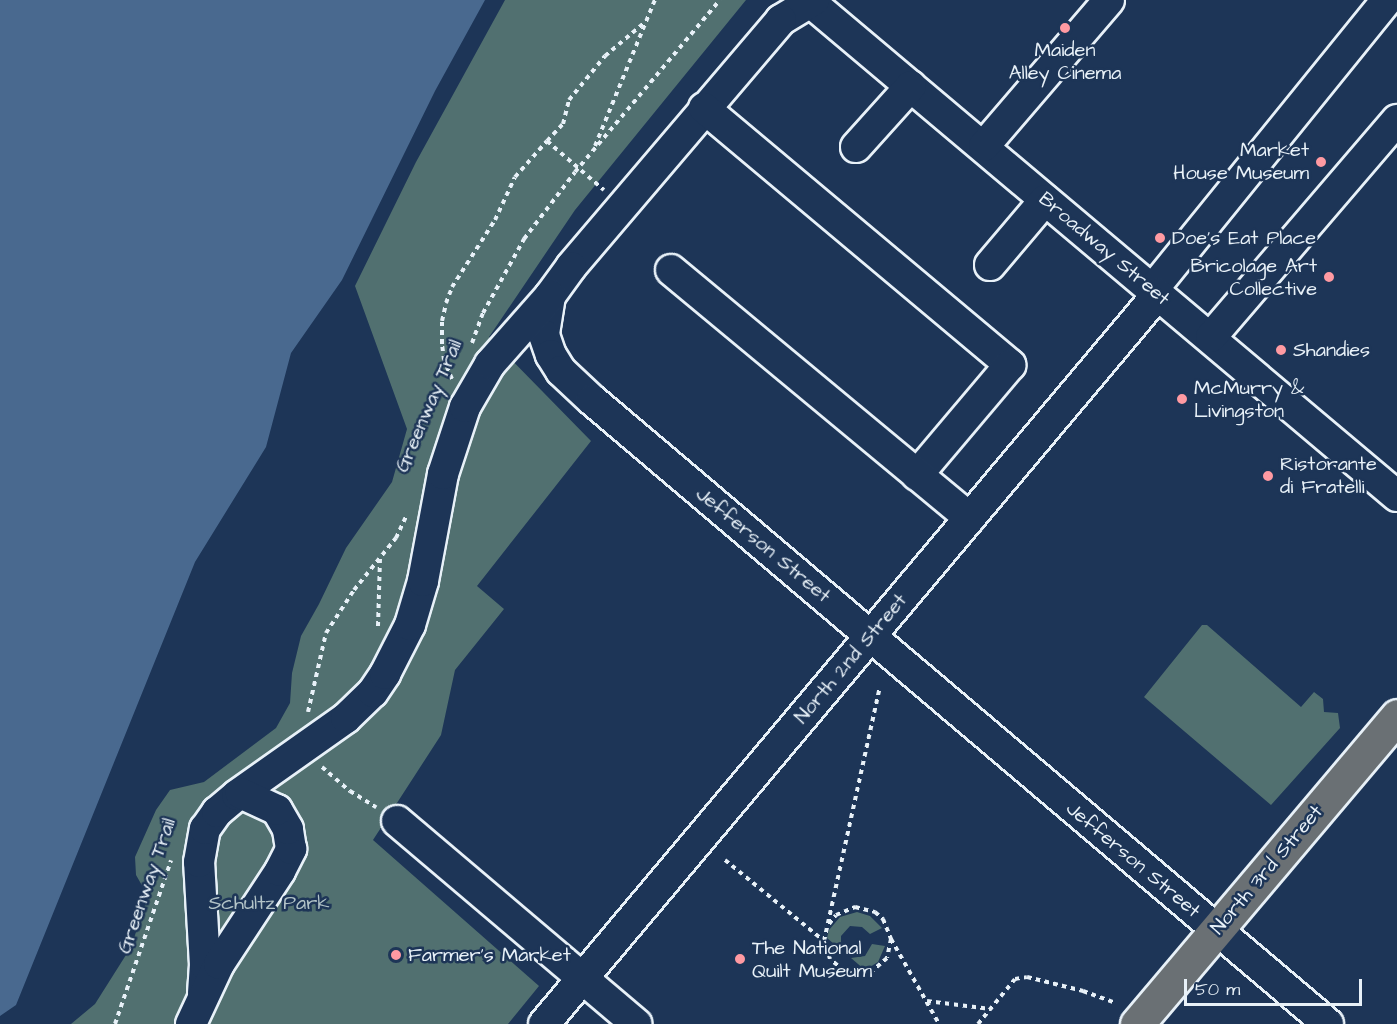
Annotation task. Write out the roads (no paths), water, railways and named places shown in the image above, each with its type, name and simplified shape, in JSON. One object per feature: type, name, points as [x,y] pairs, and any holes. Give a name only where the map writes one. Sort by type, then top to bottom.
[{"type":"main road","name":"North 3rd Street","points":[[1125,1013],[1216,930],[1397,716]]},
{"type":"street","points":[[984,146],[1109,0]]},
{"type":"street","name":"North 2nd Street","points":[[544,1024],[970,518],[1156,291],[1387,0]]},
{"type":"street","name":"Broadway Street","points":[[811,1],[1397,496]]},
{"type":"street","name":"Jefferson Street","points":[[811,1],[785,16],[704,108],[571,267],[550,296],[544,335],[551,355],[561,371],[592,400],[1328,1024]]},
{"type":"street","points":[[856,147],[910,86]]},
{"type":"street","points":[[704,108],[1010,365],[917,475]]},
{"type":"street","points":[[1210,337],[1397,120]]},
{"type":"street","points":[[990,265],[1045,200]]},
{"type":"street","points":[[670,270],[970,518]]},
{"type":"street","points":[[203,993],[205,965],[200,844],[210,820],[241,793],[346,718],[373,692],[390,667],[403,643],[415,610],[423,581],[443,474],[465,407],[490,364],[550,296]]},
{"type":"street","points":[[191,1024],[203,993],[291,849],[288,829],[277,810],[241,793]]},
{"type":"street","points":[[397,820],[636,1024]]},
{"type":"water","points":[[0,0],[485,0],[435,91],[342,280],[291,353],[266,447],[195,562],[16,1005],[0,1016]]},
{"type":"place","name":"Maiden Alley Cinema","points":[[1065,28]]},
{"type":"place","name":"Market House Museum","points":[[1321,162]]},
{"type":"place","name":"Doe's Eat Place","points":[[1160,238]]},
{"type":"place","name":"Bricolage Art Collective","points":[[1329,277]]},
{"type":"place","name":"Shandies","points":[[1281,350]]},
{"type":"place","name":"McMurry & Livingston","points":[[1182,399]]},
{"type":"place","name":"Ristorante di Fratelli","points":[[1268,476]]},
{"type":"place","name":"Farmer's Market","points":[[396,955]]},
{"type":"place","name":"The National Quilt Museum","points":[[740,959]]},
{"type":"park label","name":"Schultz Park","points":[[269,903]]}]
